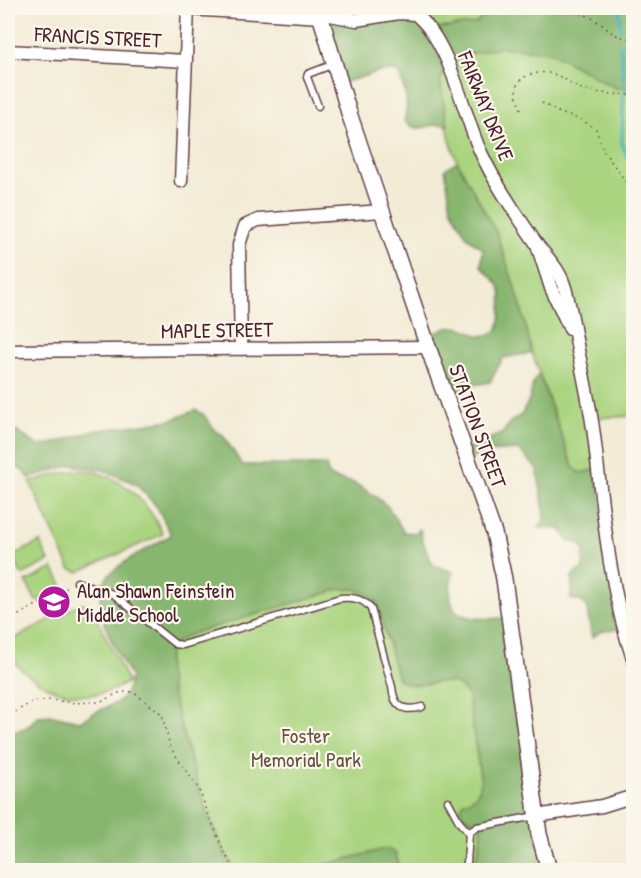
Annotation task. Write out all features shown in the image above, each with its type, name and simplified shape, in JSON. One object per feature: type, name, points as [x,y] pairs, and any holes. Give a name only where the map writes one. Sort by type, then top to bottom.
[{"type":"street","name":"FAIRWAY DRIVE","points":[[188,8],[322,11],[356,20],[412,11],[428,25],[438,40],[478,147],[490,171],[537,244],[554,296],[576,339],[589,402],[610,561],[629,629],[633,662]]},
{"type":"street","points":[[181,181],[188,8]]},
{"type":"street","name":"STATION STREET","points":[[322,11],[334,64],[382,211],[496,542],[504,579],[536,816],[549,870]]},
{"type":"street","name":"FRANCIS STREET","points":[[8,51],[186,61]]},
{"type":"street","points":[[241,349],[239,245],[245,226],[258,220],[382,211]]},
{"type":"street","name":"MAPLE STREET","points":[[8,351],[428,347]]},
{"type":"street","points":[[536,816],[602,806],[633,796]]},
{"type":"lane","points":[[318,106],[307,77],[308,74],[334,64]]},
{"type":"lane","points":[[77,582],[112,594],[175,644],[183,645],[340,598],[358,599],[367,603],[371,609],[393,687],[393,699],[401,708],[413,710],[422,707]]},
{"type":"lane","points":[[448,801],[460,823],[469,833],[465,870]]},
{"type":"lane","points":[[469,833],[477,827],[536,816]]},
{"type":"path","points":[[557,8],[589,17],[621,38],[633,39]]},
{"type":"path","points":[[521,109],[516,91],[519,82],[538,72],[551,73],[581,89],[633,95]]},
{"type":"path","points":[[542,103],[560,113],[582,120],[596,129],[603,150],[626,182],[633,201]]},
{"type":"path","points":[[8,621],[77,582]]},
{"type":"path","points":[[8,718],[32,702],[51,700],[74,703],[99,702],[121,692],[134,692],[162,714],[170,747],[198,788],[224,852],[235,870]]},
{"type":"path","points":[[8,701],[10,715]]},
{"type":"green space","points":[[319,8],[411,8],[431,29],[475,24],[488,12],[488,8],[633,8],[633,89],[615,88],[551,52],[499,47],[462,56],[447,66],[440,81],[448,125],[415,128],[404,121],[407,108],[406,96],[397,71],[379,72],[339,84]]},
{"type":"green space","points":[[411,8],[488,8],[488,12],[475,24],[431,29]]},
{"type":"green space","points":[[499,47],[551,52],[615,88],[633,89],[633,154],[627,157],[634,187],[633,416],[592,418],[596,470],[580,473],[573,467],[532,353],[520,303],[497,234],[457,161],[450,140],[440,81],[447,66],[462,56]]},
{"type":"green space","points":[[457,161],[497,234],[520,303],[532,353],[503,358],[490,382],[473,385],[447,398],[426,337],[452,327],[464,329],[479,336],[493,333],[498,327],[501,303],[501,292],[498,285],[481,266],[483,249],[467,237],[451,208],[445,169]]},
{"type":"green space","points":[[539,374],[573,467],[580,473],[596,470],[623,628],[600,632],[592,638],[586,605],[570,599],[572,576],[583,568],[584,550],[579,543],[568,541],[561,529],[539,528],[545,516],[537,469],[519,450],[486,452],[467,461],[466,449],[503,433],[509,423],[522,414],[530,398],[533,383]]},
{"type":"green space","points":[[196,410],[204,415],[216,432],[222,434],[242,465],[326,465],[328,473],[333,478],[354,483],[374,495],[388,507],[404,532],[415,533],[420,529],[422,540],[433,565],[453,572],[450,589],[451,601],[455,609],[470,617],[507,618],[549,870],[474,870],[482,833],[480,824],[462,815],[461,808],[464,802],[476,795],[481,782],[468,697],[461,687],[453,683],[416,685],[407,684],[398,679],[377,602],[367,593],[354,589],[340,589],[192,634],[178,641],[169,653],[168,675],[197,782],[217,836],[235,870],[8,870],[8,730],[27,727],[38,716],[53,715],[79,721],[123,697],[131,677],[106,627],[100,599],[102,586],[109,575],[122,564],[171,535],[157,507],[136,484],[104,470],[71,465],[29,478],[21,469],[8,467],[8,426],[39,446],[93,431],[171,420]]},
{"type":"green space","points":[[83,470],[110,477],[132,491],[149,510],[163,534],[79,572],[70,569],[30,482],[57,474]]},
{"type":"green space","points":[[40,542],[49,561],[22,575],[12,556]]},
{"type":"green space","points":[[53,568],[63,587],[36,601],[26,582]]},
{"type":"green space","name":"Foster Memorial Park","points":[[340,589],[354,589],[367,593],[377,602],[398,679],[414,684],[452,682],[463,689],[468,697],[481,782],[476,795],[464,802],[473,820],[480,824],[482,833],[474,870],[400,870],[396,854],[385,849],[305,870],[235,870],[217,836],[197,782],[172,693],[168,675],[169,653],[182,639],[197,632]]},
{"type":"green space","points":[[81,603],[90,605],[128,682],[115,689],[89,695],[76,695],[50,688],[22,670],[9,652],[8,642]]},
{"type":"green space","points":[[385,849],[395,854],[400,870],[305,870]]},
{"type":"waterway","points":[[619,8],[621,30]]},
{"type":"waterway","points":[[620,45],[624,81],[622,144],[627,156]]},
{"type":"place","name":"Alan Shawn Feinstein Middle School","points":[[54,602]]}]
